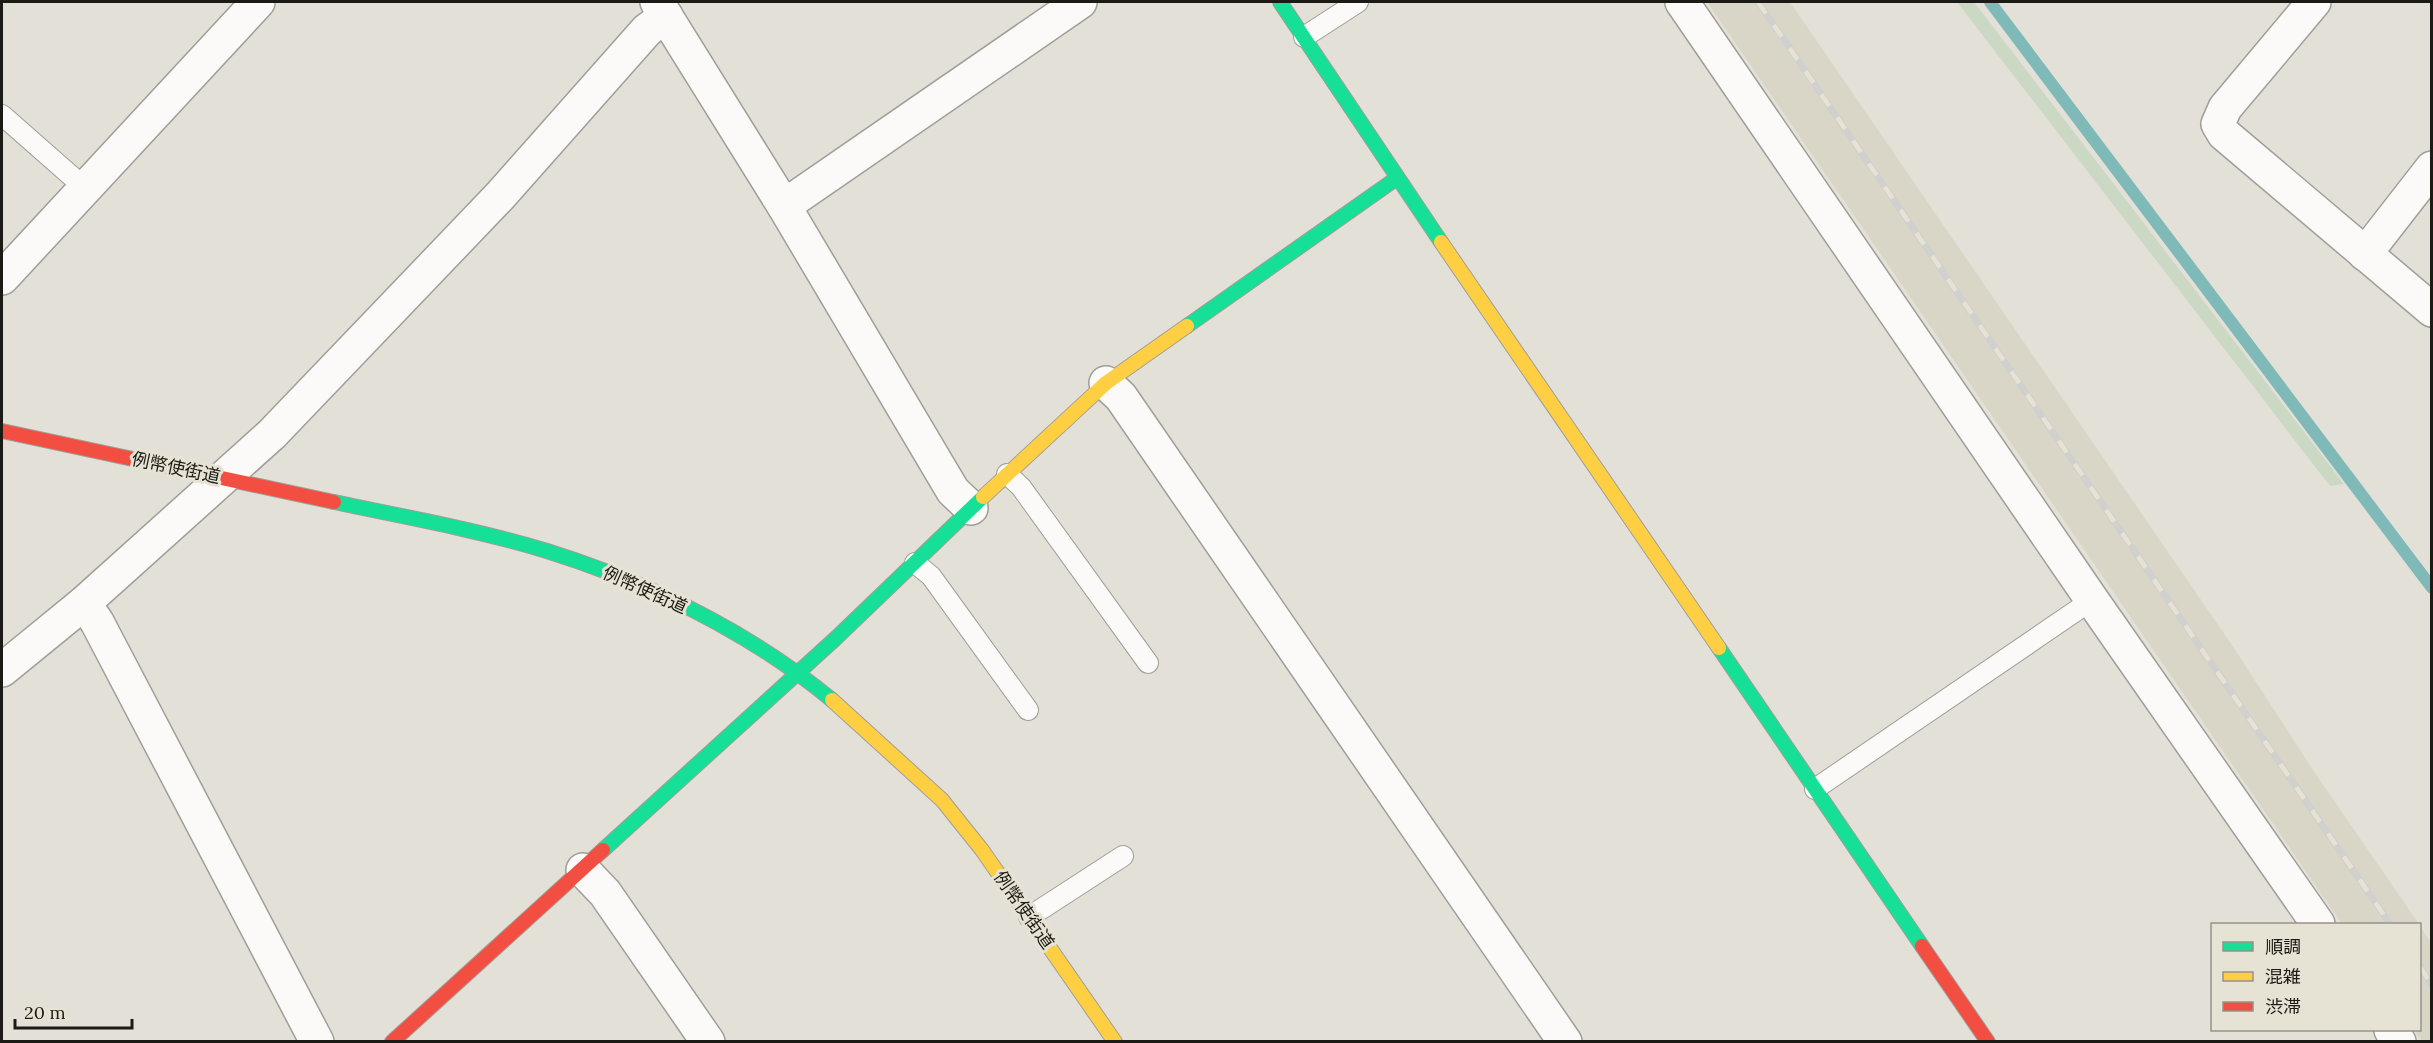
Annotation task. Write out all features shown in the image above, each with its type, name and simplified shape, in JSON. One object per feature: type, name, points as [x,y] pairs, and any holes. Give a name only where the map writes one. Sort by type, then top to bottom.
[{"type":"street","points":[[2,279],[258,2]]},
{"type":"street","points":[[784,206],[1080,2]]},
{"type":"street","points":[[1280,2],[1397,178],[1815,789],[1980,1036]]},
{"type":"street","points":[[1682,2],[2092,600],[2317,923]]},
{"type":"street","points":[[2314,2],[2225,108],[2218,123],[2224,134],[2432,310]]},
{"type":"street","points":[[2,670],[84,603],[280,425],[499,197],[647,30],[661,9],[784,206],[953,490],[970,508]]},
{"type":"street","points":[[2365,254],[2432,168]]},
{"type":"street","points":[[392,1041],[583,870],[797,671],[835,639],[970,508],[1106,383],[1397,178]]},
{"type":"street","points":[[1106,383],[1121,397],[1565,1041]]},
{"type":"street","name":"例幣使街道","points":[[2,431],[452,527],[546,551],[597,568],[665,597],[761,647],[797,671],[887,747],[942,800],[982,850],[1115,1041]]},
{"type":"street","points":[[84,603],[97,622],[317,1041]]},
{"type":"street","points":[[583,870],[605,893],[708,1041]]},
{"type":"lane","points":[[1304,37],[1358,2]]},
{"type":"lane","points":[[2,115],[85,188]]},
{"type":"lane","points":[[1007,474],[1022,487],[1148,663]]},
{"type":"lane","points":[[915,563],[931,576],[1028,710]]},
{"type":"lane","points":[[1815,789],[2092,600]]},
{"type":"lane","points":[[1029,917],[1123,856]]},
{"type":"shaded area","points":[[1707,2],[1790,2],[2234,648],[2315,773],[2418,923],[2341,923]]},
{"type":"shaded area","points":[[2421,928],[2431,943],[2431,1041],[2422,1041],[2415,1031],[2421,1031]]},
{"type":"green space","points":[[1957,2],[1974,2],[2344,484],[2330,486]]},
{"type":"waterway","points":[[1990,2],[2432,588]]},
{"type":"railway","points":[[1758,2],[2389,923]]},
{"type":"railway","points":[[2421,968],[2432,985]]},
{"type":"traffic: fast","points":[[1280,2],[1441,242]]},
{"type":"traffic: fast","points":[[1187,326],[1397,178]]},
{"type":"traffic: fast","points":[[603,850],[835,639],[983,497]]},
{"type":"traffic: fast","points":[[334,502],[521,543],[623,578],[732,631],[800,675],[832,700]]},
{"type":"traffic: fast","points":[[1719,648],[1922,946]]},
{"type":"traffic: slow","points":[[1441,242],[1719,648]]},
{"type":"traffic: slow","points":[[983,497],[1106,383],[1187,326]]},
{"type":"traffic: slow","points":[[832,700],[942,800],[982,850],[1115,1042]]},
{"type":"traffic: jam","points":[[2,431],[334,502]]},
{"type":"traffic: jam","points":[[392,1042],[603,850]]},
{"type":"traffic: jam","points":[[1922,946],[1988,1042]]}]
